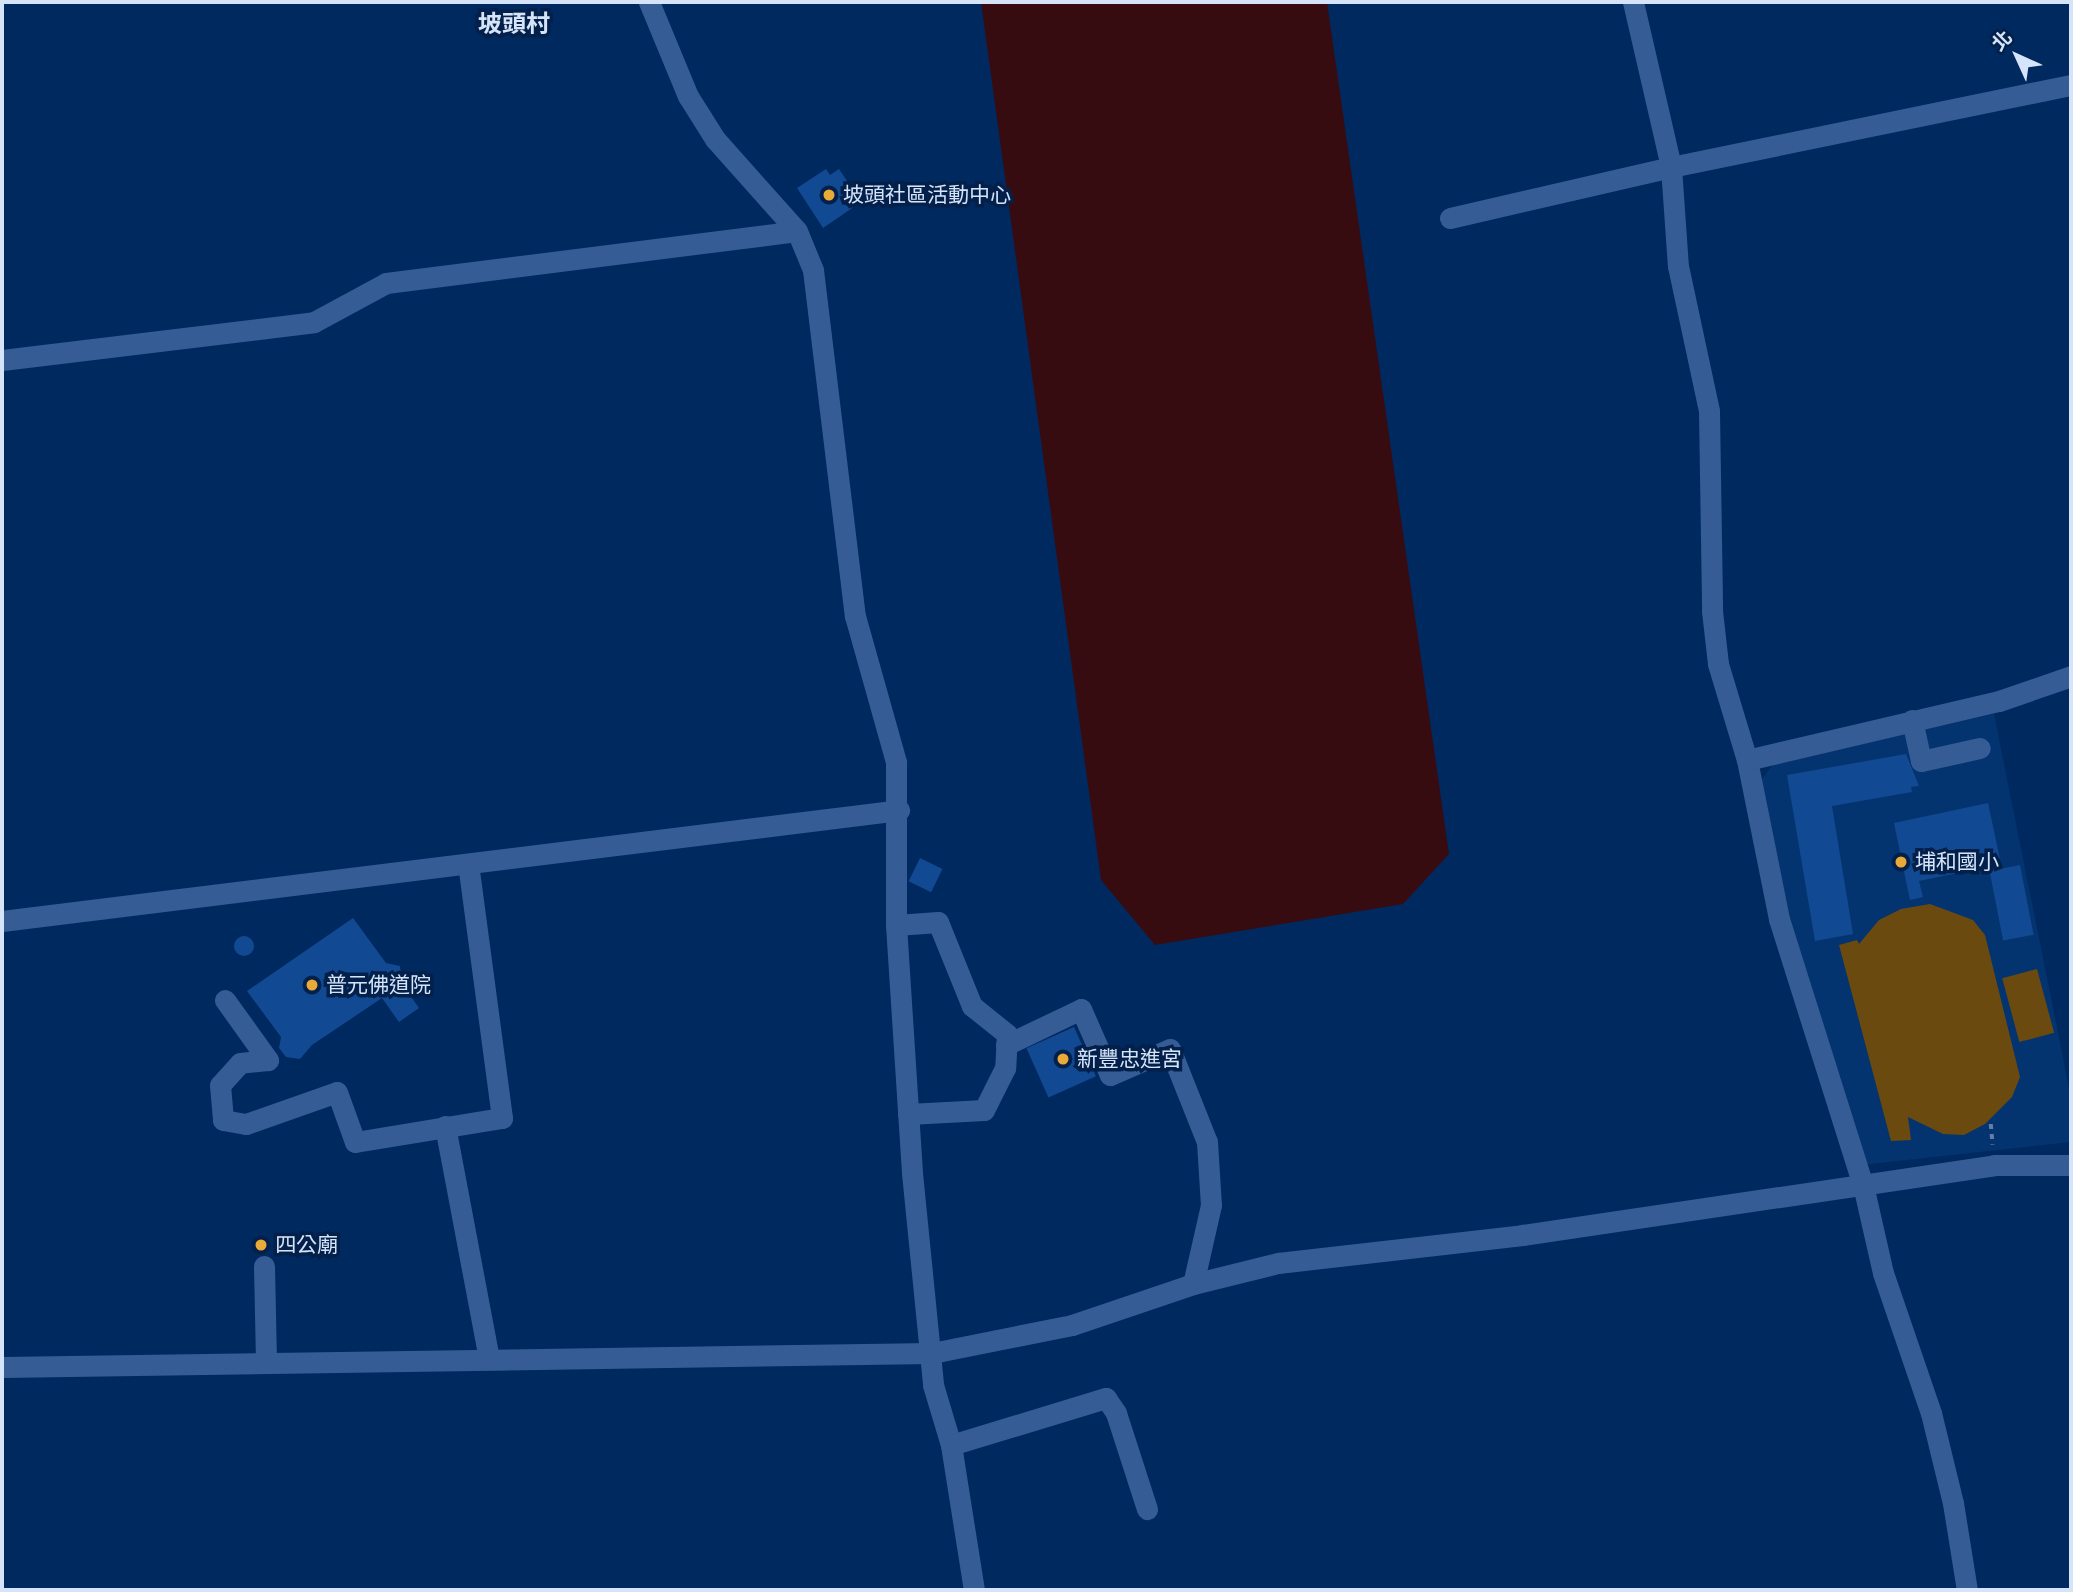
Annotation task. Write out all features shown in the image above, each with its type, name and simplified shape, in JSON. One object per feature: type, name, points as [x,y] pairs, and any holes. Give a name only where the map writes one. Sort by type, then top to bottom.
[{"type":"street","points":[[649,2],[688,96],[715,139],[797,230],[813,270],[855,616],[897,762],[896,925],[908,1114],[933,1385],[951,1445],[974,1590]]},
{"type":"street","points":[[1633,2],[1671,167],[1678,266],[1709,411],[1711,584],[1718,664],[1747,760],[1779,919],[1863,1185],[1883,1273],[1931,1413],[1953,1503],[1967,1590]]},
{"type":"street","points":[[1450,218],[1671,167],[2071,85]]},
{"type":"street","points":[[2,360],[314,323],[369,288],[386,283],[797,230]]},
{"type":"street","points":[[1747,760],[1999,701],[2071,676]]},
{"type":"street","points":[[1912,720],[1921,761],[1980,748]]},
{"type":"street","points":[[2,921],[898,810]]},
{"type":"street","points":[[225,1000],[268,1060],[240,1063],[220,1085],[223,1120],[246,1124],[337,1092],[355,1142],[502,1118],[468,864]]},
{"type":"street","points":[[896,925],[938,922],[972,1006],[1007,1034],[1005,1068],[984,1110],[908,1114]]},
{"type":"street","points":[[1006,1045],[1081,1009],[1110,1075],[1170,1049],[1207,1142],[1211,1205],[1193,1284]]},
{"type":"street","points":[[445,1126],[489,1359]]},
{"type":"street","points":[[2,1367],[932,1353],[1072,1325],[1193,1284],[1278,1263],[1522,1235],[1994,1165],[2071,1165]]},
{"type":"street","points":[[264,1266],[266,1363]]},
{"type":"street","points":[[951,1445],[1106,1398],[1147,1509]]},
{"type":"shaded area","points":[[981,2],[1327,2],[1449,854],[1403,904],[1155,945],[1101,880]]},
{"type":"shaded area","name":"埔和國小","points":[[1994,714],[2071,1098],[2071,1142],[1861,1165],[1796,943],[1760,782],[1774,763]]},
{"type":"shaded area","points":[[1930,904],[1973,920],[1985,935],[2020,1077],[2012,1097],[1985,1124],[1964,1135],[1943,1134],[1908,1117],[1911,1140],[1891,1141],[1839,945],[1857,940],[1859,944],[1879,920],[1901,909]]},
{"type":"shaded area","points":[[2037,969],[2054,1033],[2019,1042],[2002,978]]},
{"type":"building","name":"坡頭社區活動中心","points":[[826,169],[830,175],[839,169],[861,202],[823,228],[797,188]]},
{"type":"building","points":[[1906,754],[1919,786],[1911,787],[1912,792],[1832,806],[1853,934],[1815,941],[1787,775]]},
{"type":"building","points":[[1988,803],[2001,864],[1919,881],[1923,897],[1910,900],[1894,823]]},
{"type":"building","points":[[920,858],[942,869],[931,892],[909,881]]},
{"type":"building","points":[[2020,865],[2034,935],[2003,941],[1990,871]]},
{"type":"building","name":"普元佛道院","points":[[353,918],[386,963],[400,966],[402,984],[419,1008],[399,1022],[382,998],[312,1045],[300,1059],[286,1057],[279,1048],[281,1037],[247,991]]},
{"type":"building","points":[[244,936],[251,939],[254,946],[251,953],[244,956],[237,953],[234,946],[237,939]]},
{"type":"building","name":"新豐忠進宮","points":[[1074,1027],[1096,1076],[1048,1097],[1026,1048]]},
{"type":"place","name":"坡頭社區活動中心","points":[[829,195]]},
{"type":"place","name":"埔和國小","points":[[1901,862]]},
{"type":"place","name":"普元佛道院","points":[[312,985]]},
{"type":"place","name":"新豐忠進宮","points":[[1063,1059]]},
{"type":"place","name":"四公廟","points":[[261,1245]]},
{"type":"district","name":"坡頭村","points":[[514,25]]}]
